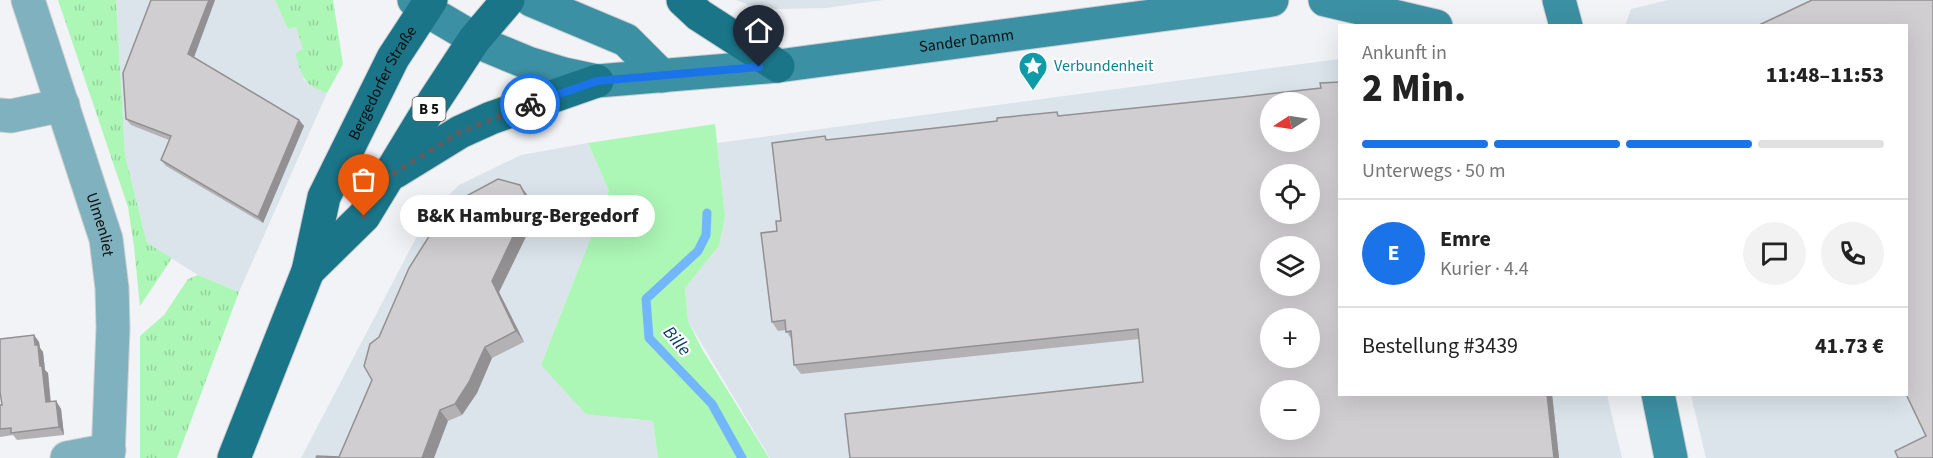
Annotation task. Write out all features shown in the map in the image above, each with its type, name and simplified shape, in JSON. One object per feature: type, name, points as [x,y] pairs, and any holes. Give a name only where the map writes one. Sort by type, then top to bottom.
[{"type":"main road","name":"Bergedorfer Straße","points":[[309,271],[364,216],[474,40],[508,0]]},
{"type":"main road","points":[[531,0],[626,40],[662,76]]},
{"type":"main road","points":[[683,0],[699,15],[778,66]]},
{"type":"main road","name":"Sander Damm","points":[[423,3],[474,40],[528,63],[597,81],[778,66],[1272,0]]},
{"type":"main road","points":[[1325,0],[1427,24]]},
{"type":"main road","points":[[1559,0],[1565,24]]},
{"type":"main road","name":"Bergedorfer Straße","points":[[234,458],[309,271],[324,197],[423,3]]},
{"type":"main road","points":[[386,178],[460,132],[501,114],[597,81]]},
{"type":"main road","points":[[1658,396],[1671,458]]},
{"type":"street","name":"Ulmenliet","points":[[28,0],[106,239],[110,261],[113,328],[108,454]]},
{"type":"street","points":[[0,115],[11,116],[63,105]]},
{"type":"street","points":[[67,458],[108,454]]},
{"type":"shaded area","points":[[116,0],[275,0],[288,29],[296,27],[304,49],[295,53],[304,80],[327,93],[239,292],[198,275],[147,243],[125,155]]},
{"type":"shaded area","points":[[736,0],[884,0],[826,8],[777,9],[749,5]]},
{"type":"shaded area","points":[[1668,0],[1933,0],[1933,458],[1706,458],[1691,396],[1908,396],[1908,24],[1626,24],[1631,9]]},
{"type":"shaded area","points":[[1338,59],[1338,396],[1607,396],[1622,458],[770,458],[688,321],[685,288],[719,246],[725,217],[717,143]]},
{"type":"shaded area","points":[[588,143],[609,191],[541,365],[629,419],[653,421],[658,458],[301,458],[427,217],[459,185],[521,155]]},
{"type":"green space","points":[[58,0],[116,0],[125,155],[147,243],[172,258],[140,306],[128,207]]},
{"type":"green space","points":[[275,0],[333,0],[343,64],[327,93],[312,86],[304,78],[295,53],[303,49],[296,27],[288,29]]},
{"type":"green space","points":[[715,124],[725,217],[719,246],[685,288],[688,321],[702,349],[769,458],[658,458],[653,421],[586,414],[541,365],[609,191],[588,143]]},
{"type":"green space","points":[[198,275],[239,292],[177,458],[140,458],[140,336],[164,315],[188,279]]},
{"type":"building","points":[[151,0],[209,0],[188,54],[299,120],[258,217],[161,160],[171,136],[126,119],[123,73]]},
{"type":"building","points":[[1812,0],[1933,0],[1933,458],[1898,458],[1895,451],[1926,436],[1907,396],[1908,24],[1761,24]]},
{"type":"building","points":[[1338,82],[1338,396],[1547,396],[1554,458],[850,458],[845,414],[1143,382],[1138,329],[794,365],[791,331],[786,332],[785,320],[772,322],[761,233],[777,231],[776,221],[781,221],[772,143],[825,136],[826,140],[918,130],[1057,112],[1058,116],[1260,95],[1260,152],[1320,152],[1320,92],[1286,92],[1321,88],[1320,83]]},
{"type":"building","points":[[498,179],[520,185],[529,203],[492,281],[516,331],[485,347],[469,382],[455,404],[440,410],[422,458],[316,458],[317,456],[339,457],[372,380],[364,366],[370,344],[379,337],[409,268],[440,219],[468,195]]},
{"type":"building","points":[[34,335],[35,345],[38,345],[40,366],[42,366],[46,402],[56,401],[59,427],[11,433],[11,428],[0,429],[0,405],[2,405],[0,339]]},
{"type":"waterway","name":"Bille","points":[[707,213],[706,235],[698,251],[646,299],[649,338],[712,404],[742,458]]},
{"type":"way so far","points":[[364,216],[386,178],[460,132],[530,104]]},
{"type":"place","name":"Verbundenheit","points":[[1033,92]]},
{"type":"place","name":"B&K Hamburg-Bergedorf","points":[[364,216]]},
{"type":"route","points":[[530,104],[597,81],[759,67]]}]
